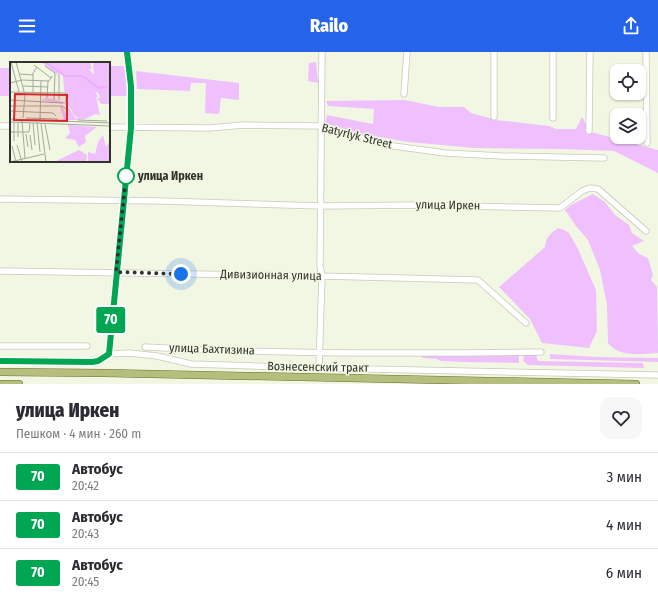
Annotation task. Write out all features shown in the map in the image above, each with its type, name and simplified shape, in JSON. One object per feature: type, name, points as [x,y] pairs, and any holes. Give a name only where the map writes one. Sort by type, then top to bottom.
[{"type":"main road","name":"Вознесенский тракт","points":[[0,372],[636,384]]},
{"type":"main road","points":[[0,384],[19,384]]},
{"type":"street","points":[[109,354],[131,128],[131,86],[127,52]]},
{"type":"street","points":[[319,368],[322,276],[320,266],[322,52]]},
{"type":"street","points":[[404,94],[407,52]]},
{"type":"street","points":[[494,52],[494,118]]},
{"type":"street","points":[[553,52],[553,118]]},
{"type":"street","points":[[589,131],[590,52]]},
{"type":"street","points":[[646,52],[647,143]]},
{"type":"street","name":"Batyrlyk Street","points":[[110,127],[210,128],[252,125],[322,126],[386,145],[444,153],[604,158]]},
{"type":"street","name":"улица Иркен","points":[[0,199],[123,202],[162,201],[321,206],[418,204],[560,208],[582,191],[590,188],[598,189],[646,231]]},
{"type":"street","name":"Дивизионная улица","points":[[0,271],[478,280],[526,323]]},
{"type":"street","points":[[0,346],[87,346]]},
{"type":"street","name":"улица Бахтизина","points":[[145,347],[398,354],[541,352]]},
{"type":"street","points":[[0,361],[92,362],[98,361],[109,354],[128,354],[157,356],[192,364],[658,375]]},
{"type":"shaded area","points":[[316,62],[318,83],[308,81],[309,63]]},
{"type":"shaded area","points":[[110,66],[126,66],[130,96],[110,96]]},
{"type":"shaded area","points":[[0,68],[10,68],[10,96],[0,96]]},
{"type":"shaded area","points":[[136,71],[239,83],[239,100],[221,98],[219,114],[205,113],[206,83],[191,83],[190,91],[137,89]]},
{"type":"shaded area","points":[[405,100],[439,107],[464,107],[471,113],[496,120],[549,126],[556,129],[576,129],[582,117],[591,132],[610,137],[610,144],[636,144],[658,150],[658,173],[614,151],[475,148],[408,142],[362,134],[325,123],[327,115],[373,124],[374,109],[328,106],[326,101]]},
{"type":"shaded area","points":[[593,194],[605,202],[615,215],[629,225],[632,233],[644,241],[632,246],[639,254],[648,258],[653,275],[651,280],[657,287],[658,353],[624,353],[613,348],[608,343],[607,305],[600,270],[588,240],[565,210],[571,205]]},
{"type":"shaded area","points":[[558,228],[569,233],[578,249],[596,290],[597,331],[589,348],[542,343],[530,319],[499,287],[545,247],[549,236]]},
{"type":"shaded area","points":[[550,354],[597,357],[658,358],[658,362],[550,359]]},
{"type":"shaded area","points":[[519,355],[519,363],[441,361],[437,359],[423,358],[421,356]]},
{"type":"shaded area","points":[[524,355],[536,355],[538,361],[643,363],[644,368],[528,365],[523,361]]},
{"type":"bus line","name":"70","points":[[0,361],[92,362],[98,361],[109,354],[131,128],[131,86],[127,52]]},
{"type":"place","name":"улица Иркен","points":[[126,176]]},
{"type":"route","points":[[126,176],[116,272],[181,274]]}]
